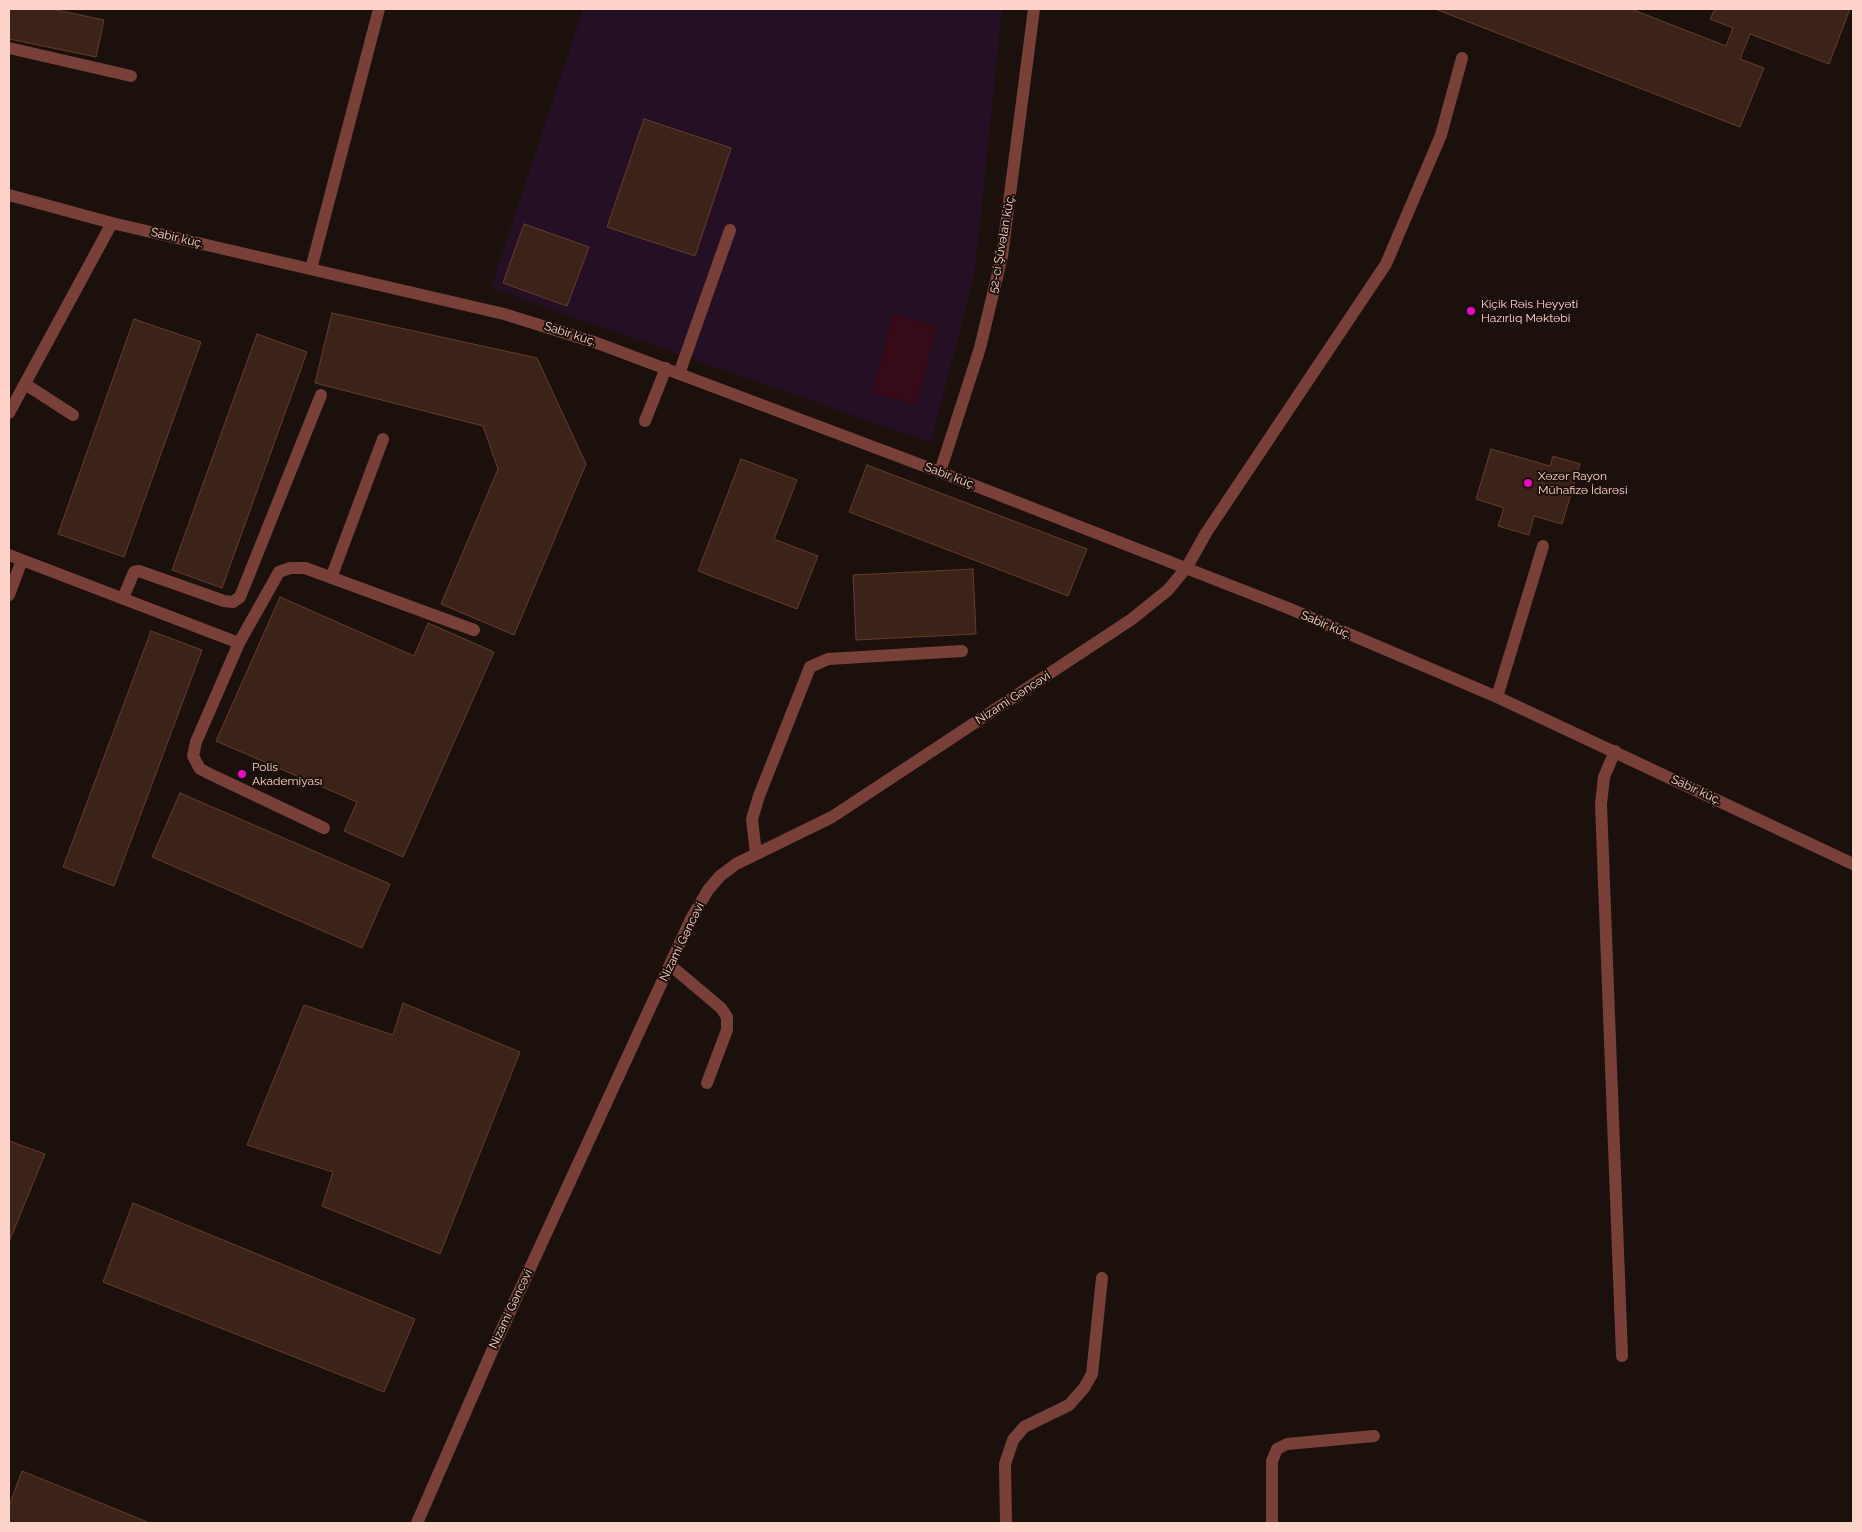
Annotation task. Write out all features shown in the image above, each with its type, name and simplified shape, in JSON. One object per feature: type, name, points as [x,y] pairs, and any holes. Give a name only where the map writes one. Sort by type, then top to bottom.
[{"type":"street","points":[[311,269],[379,9]]},
{"type":"street","name":"52-ci Şüvəlan küç.","points":[[940,472],[980,348],[1002,256],[1034,9]]},
{"type":"street","points":[[9,48],[131,76]]},
{"type":"street","name":"Nizami Gəncəvi","points":[[417,1523],[496,1342],[670,965],[708,890],[720,876],[756,854],[786,842],[832,817],[1132,619],[1168,590],[1187,567],[1206,533],[1386,264],[1441,135],[1462,58]]},
{"type":"street","name":"Sabir küç.","points":[[9,196],[112,223],[548,326],[666,368],[1187,567],[1497,697],[1853,864]]},
{"type":"street","points":[[9,413],[112,223]]},
{"type":"street","points":[[679,374],[730,230]]},
{"type":"street","points":[[645,421],[666,368]]},
{"type":"street","points":[[25,384],[73,415]]},
{"type":"street","points":[[123,598],[134,572],[139,571],[224,601],[233,602],[240,597],[320,395]]},
{"type":"street","points":[[331,578],[383,439]]},
{"type":"street","points":[[1497,697],[1543,546]]},
{"type":"street","points":[[9,555],[239,643]]},
{"type":"street","points":[[9,595],[22,560]]},
{"type":"street","points":[[324,828],[212,776],[200,769],[193,756],[196,742],[239,643],[279,572],[290,568],[306,568],[474,630]]},
{"type":"street","points":[[756,854],[752,819],[759,796],[810,667],[828,659],[962,651]]},
{"type":"street","points":[[1615,751],[1604,777],[1601,804],[1622,1356]]},
{"type":"street","points":[[670,965],[721,1008],[727,1017],[727,1030],[707,1083]]},
{"type":"street","points":[[1006,1523],[1006,1464],[1013,1440],[1024,1428],[1069,1405],[1084,1388],[1092,1374],[1102,1278]]},
{"type":"street","points":[[1272,1523],[1272,1461],[1277,1449],[1287,1444],[1374,1436]]},
{"type":"shaded area","points":[[583,9],[1002,9],[975,270],[931,443],[491,288]]},
{"type":"shaded area","points":[[893,314],[937,326],[916,405],[872,393]]},
{"type":"building","points":[[9,9],[52,9],[104,20],[96,57],[9,39]]},
{"type":"building","points":[[1435,9],[1631,9],[1726,46],[1733,28],[1710,19],[1715,9],[1850,9],[1829,64],[1750,34],[1740,59],[1764,68],[1740,127]]},
{"type":"building","points":[[644,119],[731,148],[695,256],[607,227]]},
{"type":"building","points":[[524,224],[589,247],[567,306],[503,283]]},
{"type":"building","points":[[332,313],[537,358],[586,464],[514,635],[441,604],[498,469],[483,426],[315,383]]},
{"type":"building","points":[[134,319],[201,342],[124,557],[58,534]]},
{"type":"building","points":[[257,334],[307,352],[222,588],[172,570]]},
{"type":"building","name":"Xəzər Rayon Mühafizə İdarəsi","points":[[1491,449],[1550,466],[1553,456],[1580,464],[1562,524],[1534,516],[1529,535],[1498,526],[1504,508],[1476,499]]},
{"type":"building","points":[[741,459],[797,480],[774,539],[818,556],[797,609],[698,571]]},
{"type":"building","points":[[867,465],[1087,549],[1068,596],[849,512]]},
{"type":"building","points":[[973,569],[976,634],[856,640],[853,575]]},
{"type":"building","points":[[280,597],[414,656],[428,623],[494,652],[403,857],[344,831],[357,802],[216,741]]},
{"type":"building","points":[[151,631],[202,650],[114,886],[63,867]]},
{"type":"building","points":[[180,793],[390,884],[362,948],[152,857]]},
{"type":"building","points":[[403,1003],[520,1052],[440,1254],[322,1206],[333,1172],[247,1145],[304,1005],[393,1035]]},
{"type":"building","points":[[9,1141],[45,1154],[9,1242]]},
{"type":"building","points":[[133,1203],[415,1319],[384,1392],[103,1282]]},
{"type":"building","points":[[22,1471],[150,1523],[9,1523],[9,1506]]},
{"type":"place","name":"Kiçik Rəis Heyyəti Hazırlıq Məktəbi","points":[[1471,311]]},
{"type":"place","name":"Xəzər Rayon Mühafizə İdarəsi","points":[[1528,483]]},
{"type":"place","name":"Polis Akademiyası","points":[[242,774]]}]
